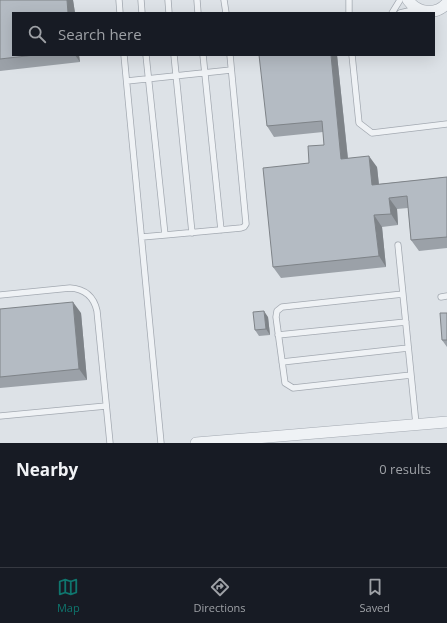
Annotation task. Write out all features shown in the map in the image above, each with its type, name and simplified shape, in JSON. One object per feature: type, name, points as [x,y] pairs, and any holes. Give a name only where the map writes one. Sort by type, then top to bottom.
[{"type":"street","points":[[408,0],[418,9],[425,12],[433,12],[447,3]]},
{"type":"street","points":[[435,12],[447,14]]},
{"type":"street","points":[[196,443],[447,422]]},
{"type":"lane","points":[[119,0],[120,12]]},
{"type":"lane","points":[[141,0],[142,12]]},
{"type":"lane","points":[[168,0],[169,12]]},
{"type":"lane","points":[[197,0],[198,12]]},
{"type":"lane","points":[[224,0],[226,12]]},
{"type":"lane","points":[[349,0],[349,12]]},
{"type":"lane","points":[[393,12],[400,0]]},
{"type":"lane","points":[[404,12],[418,9]]},
{"type":"lane","points":[[124,56],[161,443]]},
{"type":"lane","points":[[146,56],[164,235]]},
{"type":"lane","points":[[174,56],[192,232]]},
{"type":"lane","points":[[202,56],[220,230]]},
{"type":"lane","points":[[142,237],[241,228],[246,224],[230,56]]},
{"type":"lane","points":[[352,56],[359,123],[372,132],[447,124]]},
{"type":"lane","points":[[127,81],[231,70]]},
{"type":"lane","points":[[398,245],[416,424]]},
{"type":"lane","points":[[0,295],[70,288],[82,290],[94,301],[97,311],[110,443]]},
{"type":"lane","points":[[403,294],[282,307],[277,311],[276,317],[284,383],[293,388],[411,375]]},
{"type":"lane","points":[[278,335],[406,322]]},
{"type":"lane","points":[[282,362],[408,348]]},
{"type":"lane","points":[[0,416],[106,406]]},
{"type":"building","points":[[0,0],[67,0],[68,12],[12,12],[12,56],[26,56],[0,59]]},
{"type":"building","points":[[259,56],[331,56],[341,159],[369,156],[372,185],[447,177],[447,237],[411,240],[407,196],[389,198],[391,214],[374,215],[379,256],[273,267],[263,168],[309,163],[308,146],[324,145],[322,121],[267,126]]},
{"type":"building","points":[[73,302],[79,369],[0,377],[0,309]]},
{"type":"building","points":[[264,311],[266,329],[255,330],[253,312]]},
{"type":"building","points":[[440,313],[447,313],[447,340],[442,340]]}]
